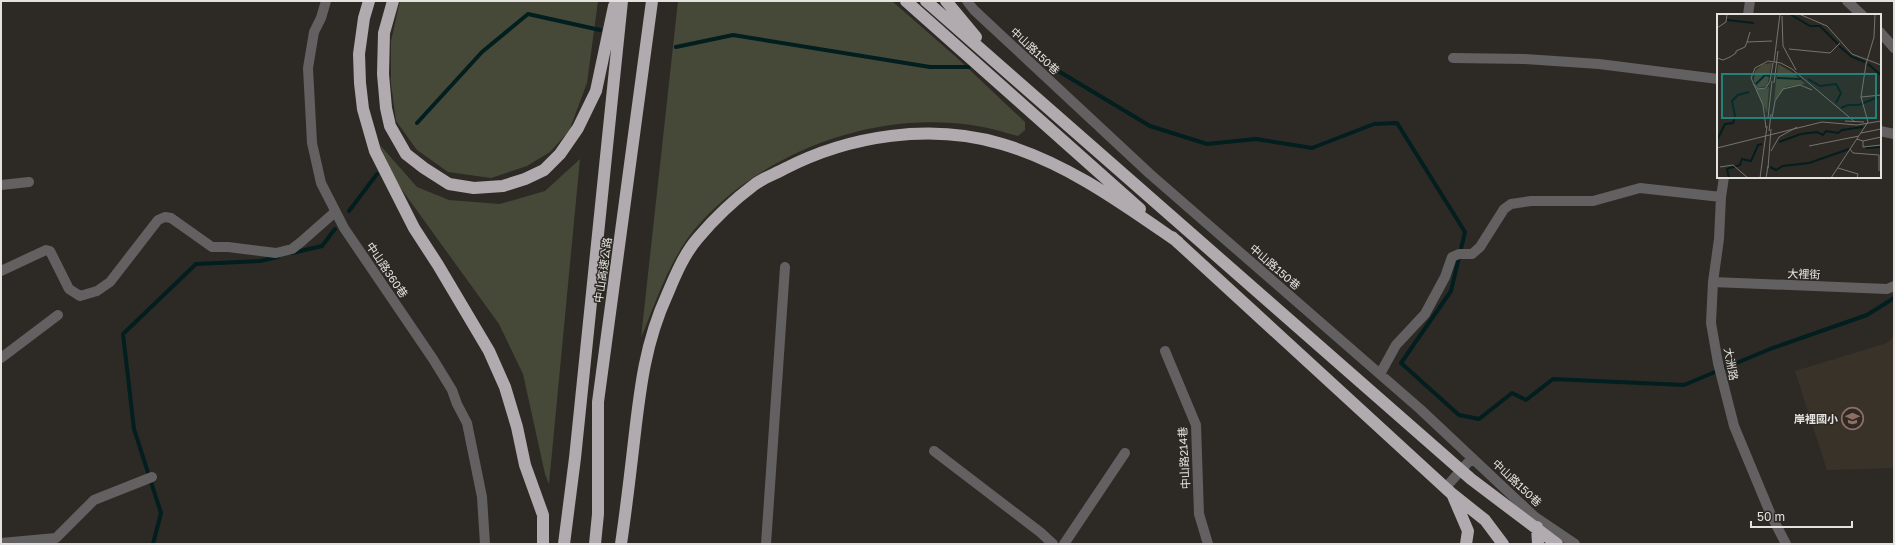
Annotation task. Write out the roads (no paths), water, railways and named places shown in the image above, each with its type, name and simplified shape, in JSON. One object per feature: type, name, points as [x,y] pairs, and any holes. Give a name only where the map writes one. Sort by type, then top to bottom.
[{"type":"highway","points":[[368,1],[359,54],[360,83],[363,108],[375,151],[414,228],[469,315],[489,350],[502,380],[517,427],[525,465],[543,515],[543,544]]},
{"type":"highway","points":[[393,1],[384,33],[383,74],[386,108],[390,126],[406,154],[424,168],[449,184],[474,188],[503,186],[526,179],[544,170],[560,154],[578,128],[596,91],[615,1]]},
{"type":"highway","name":"中山高速公路","points":[[564,544],[578,434],[622,1]]},
{"type":"highway","name":"中山高速公路","points":[[595,544],[598,514],[598,402],[652,1]]},
{"type":"highway","points":[[906,1],[1178,242],[1448,490],[1485,520],[1503,544]]},
{"type":"highway","points":[[926,1],[1461,470],[1537,527],[1557,544]]},
{"type":"highway","points":[[946,1],[980,42],[989,56]]},
{"type":"highway","points":[[622,544],[642,376],[654,329],[666,297],[679,269],[696,240],[728,207],[755,184],[799,162],[854,142],[924,134],[957,135],[1001,144],[1042,158],[1088,182],[1178,242]]},
{"type":"highway","points":[[1448,490],[1468,531],[1466,544]]},
{"type":"highway","points":[[1537,527],[1538,544]]},
{"type":"street","name":"中山路360巷","points":[[326,1],[321,18],[314,32],[308,68],[312,143],[315,165],[321,183],[335,212],[433,359],[452,390],[457,404],[467,423],[482,497],[485,544]]},
{"type":"street","name":"中山路150巷","points":[[967,1],[1150,174],[1380,374],[1535,517],[1575,544]]},
{"type":"street","points":[[1748,14],[1750,1]]},
{"type":"street","points":[[1847,1],[1861,14]]},
{"type":"street","points":[[1881,33],[1894,48]]},
{"type":"street","points":[[1452,58],[1525,59],[1592,64],[1717,79]]},
{"type":"street","points":[[1881,130],[1894,134]]},
{"type":"street","name":"大洲路","points":[[1724,178],[1721,197],[1719,239],[1713,282],[1711,323],[1721,378],[1734,426],[1771,515],[1786,544]]},
{"type":"street","points":[[1,185],[29,182]]},
{"type":"street","points":[[1380,374],[1396,345],[1425,314],[1445,276],[1452,257],[1459,254],[1472,254],[1480,247],[1504,209],[1511,204],[1531,201],[1592,201],[1640,188],[1721,197]]},
{"type":"street","points":[[1,271],[46,250],[50,251],[69,289],[80,296],[97,292],[110,282],[158,220],[165,217],[171,218],[212,247],[228,247],[276,253],[292,249],[335,212]]},
{"type":"street","points":[[766,544],[785,266]]},
{"type":"street","name":"大裡街","points":[[1713,282],[1887,289],[1894,286]]},
{"type":"street","points":[[1,358],[58,315]]},
{"type":"street","name":"中山路214巷","points":[[1165,351],[1196,425],[1199,514],[1208,544]]},
{"type":"street","points":[[934,451],[1040,532],[1053,544]]},
{"type":"street","points":[[1064,544],[1125,453]]},
{"type":"street","points":[[1448,490],[1461,470],[1472,458]]},
{"type":"street","points":[[1,543],[56,538],[94,500],[152,477]]},
{"type":"waterway","points":[[417,123],[482,52],[528,14],[600,30]]},
{"type":"waterway","points":[[676,47],[733,35],[930,67],[969,67]]},
{"type":"waterway","points":[[1055,69],[1150,126],[1207,144],[1256,139],[1312,148],[1374,124],[1397,123],[1465,232],[1451,291],[1401,363],[1459,415],[1479,419],[1512,393],[1526,400],[1553,379],[1684,385],[1770,349],[1867,315],[1894,298]]},
{"type":"waterway","points":[[349,211],[377,174]]},
{"type":"waterway","points":[[292,253],[322,246],[335,229]]},
{"type":"waterway","points":[[153,544],[161,513],[134,429],[123,334],[196,264],[260,261],[278,257]]},
{"type":"place","name":"岸裡國小","points":[[1853,419]]}]
